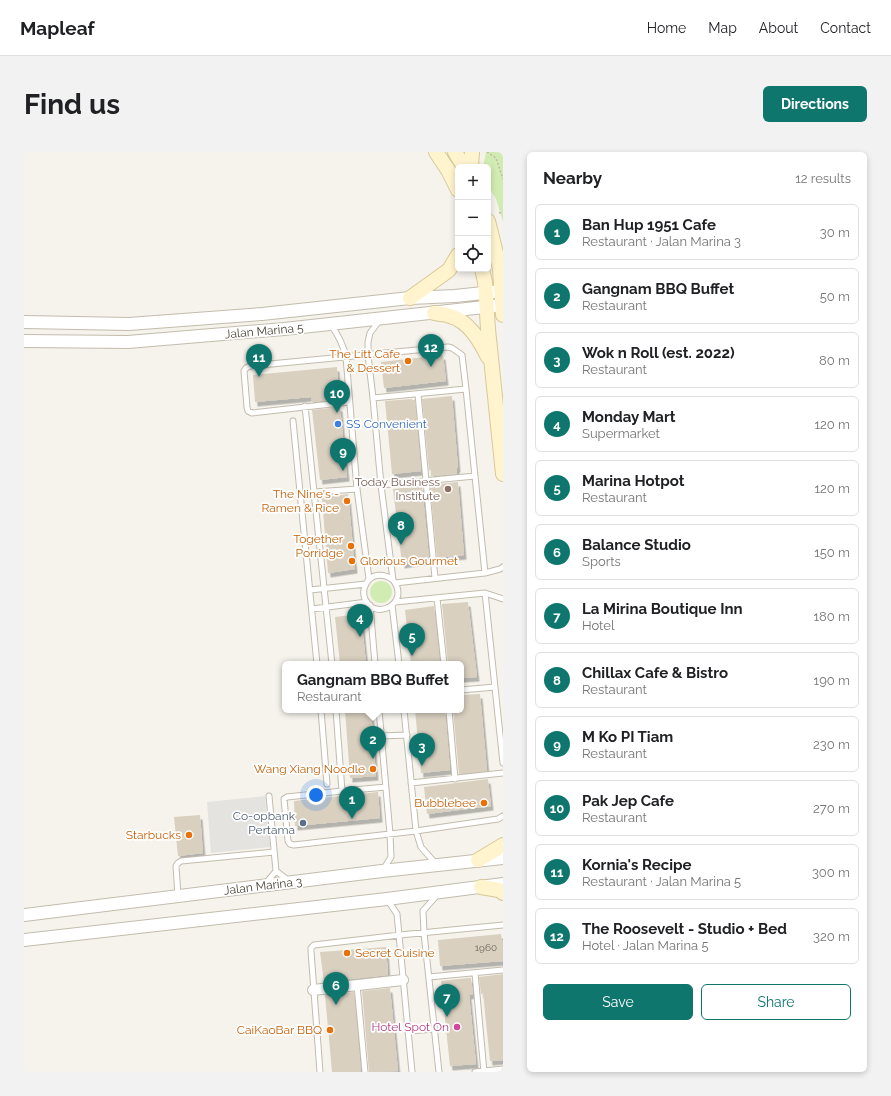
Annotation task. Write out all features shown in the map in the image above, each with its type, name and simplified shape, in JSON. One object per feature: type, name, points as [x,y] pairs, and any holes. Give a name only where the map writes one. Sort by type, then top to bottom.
[{"type":"main road","points":[[436,152],[455,184]]},
{"type":"main road","points":[[455,152],[462,164]]},
{"type":"main road","points":[[472,152],[472,164]]},
{"type":"main road","points":[[493,217],[500,269],[503,315]]},
{"type":"main road","points":[[410,298],[449,270],[455,260]]},
{"type":"main road","points":[[483,272],[485,282],[486,307],[503,474]]},
{"type":"main road","points":[[434,313],[451,316],[463,322],[482,345],[492,365]]},
{"type":"main road","points":[[478,860],[503,845]]},
{"type":"main road","points":[[480,887],[499,890],[503,893]]},
{"type":"street","name":"Jalan Marina 5","points":[[24,322],[129,324],[262,314],[410,298],[455,296],[502,291]]},
{"type":"street","name":"Jalan Marina 5","points":[[24,341],[128,342],[331,324],[503,305]]},
{"type":"street","name":"Jalan Marina 3","points":[[24,915],[382,871],[503,858]]},
{"type":"street","points":[[24,940],[387,899],[503,884]]},
{"type":"street","points":[[313,990],[403,980]]},
{"type":"lane","points":[[312,609],[368,604],[372,607],[380,609],[388,607],[393,603],[398,592],[394,581],[381,485],[368,354],[370,333],[380,319]]},
{"type":"lane","points":[[331,324],[339,336],[346,357],[357,489],[368,582]]},
{"type":"lane","points":[[349,402],[252,413],[248,411],[247,407],[244,372],[246,368],[250,366],[448,347],[452,348],[462,356],[485,573]]},
{"type":"lane","points":[[373,398],[466,389]]},
{"type":"lane","points":[[418,394],[435,578]]},
{"type":"lane","points":[[305,406],[332,661]]},
{"type":"lane","points":[[293,421],[317,661]]},
{"type":"lane","points":[[381,485],[475,476]]},
{"type":"lane","points":[[315,492],[357,489]]},
{"type":"lane","points":[[375,661],[368,604],[364,594],[364,589],[373,577],[382,575],[390,577],[394,581],[435,578],[485,573],[503,567]]},
{"type":"lane","points":[[310,590],[368,582]]},
{"type":"lane","points":[[393,603],[485,593],[503,599]]},
{"type":"lane","points":[[485,593],[503,763]]},
{"type":"lane","points":[[437,598],[444,661]]},
{"type":"lane","points":[[393,603],[399,661]]},
{"type":"lane","points":[[464,690],[495,687]]},
{"type":"lane","points":[[321,713],[327,784]]},
{"type":"lane","points":[[336,713],[342,791]]},
{"type":"lane","points":[[379,713],[391,857],[382,871]]},
{"type":"lane","points":[[404,713],[416,831],[421,847],[436,865]]},
{"type":"lane","points":[[449,713],[455,779]]},
{"type":"lane","points":[[381,736],[407,734]]},
{"type":"lane","points":[[411,783],[503,773]]},
{"type":"lane","points":[[386,788],[287,797],[284,799],[288,841],[290,844],[294,845],[416,831],[498,819],[503,816]]},
{"type":"lane","points":[[264,886],[276,871],[269,796]]},
{"type":"lane","points":[[178,896],[176,866],[181,861],[274,852]]},
{"type":"lane","points":[[276,871],[290,882]]},
{"type":"lane","points":[[439,892],[423,911],[439,1072]]},
{"type":"lane","points":[[387,899],[397,914],[412,1072]]},
{"type":"lane","points":[[320,1072],[310,951],[314,945],[424,932],[503,925]]},
{"type":"lane","points":[[429,977],[503,970]]},
{"type":"lane","points":[[475,973],[484,1072]]},
{"type":"lane","points":[[357,985],[365,1072]]},
{"type":"lane","points":[[409,1031],[434,1029]]},
{"type":"lane","points":[[476,1072],[503,1069]]},
{"type":"path","points":[[487,152],[496,158],[503,179]]},
{"type":"path","points":[[493,217],[503,212]]},
{"type":"green space","points":[[486,152],[503,152],[503,222],[496,199],[491,190],[491,164],[484,164]]},
{"type":"green space","points":[[381,581],[389,584],[392,592],[389,600],[381,603],[373,600],[370,592],[373,584]]},
{"type":"shaded area","points":[[265,796],[270,847],[211,853],[207,802]]},
{"type":"building","points":[[443,355],[446,381],[384,388],[381,362]]},
{"type":"building","points":[[337,367],[339,399],[312,402],[311,397],[255,402],[253,375]]},
{"type":"building","points":[[452,396],[458,468],[457,474],[431,476],[431,470],[429,470],[422,399]]},
{"type":"building","points":[[415,400],[421,471],[392,474],[385,401]]},
{"type":"building","points":[[340,407],[347,477],[320,480],[312,410]]},
{"type":"building","points":[[458,482],[464,555],[437,558],[430,485]]},
{"type":"building","points":[[422,486],[429,558],[428,560],[402,564],[393,489]]},
{"type":"building","points":[[348,494],[355,569],[328,573],[322,498]]},
{"type":"building","points":[[468,602],[477,677],[464,678],[464,661],[448,661],[442,604]]},
{"type":"building","points":[[434,606],[440,661],[411,661],[405,610]]},
{"type":"building","points":[[361,614],[366,661],[340,661],[335,617]]},
{"type":"building","points":[[480,694],[487,771],[459,774],[453,713],[464,713],[464,695]]},
{"type":"building","points":[[345,713],[371,713],[376,776],[350,778]]},
{"type":"building","points":[[415,713],[445,713],[450,770],[421,773]]},
{"type":"building","points":[[488,779],[491,806],[427,814],[424,787]]},
{"type":"building","points":[[378,792],[380,818],[295,826],[294,801]]},
{"type":"building","name":"Starbucks","points":[[200,815],[203,853],[178,856],[174,817]]},
{"type":"building","points":[[501,934],[503,961],[440,966],[438,940]]},
{"type":"building","points":[[386,947],[388,975],[324,982],[320,952]]},
{"type":"building","points":[[503,974],[503,1060],[490,1061],[483,993],[481,994],[479,977]]},
{"type":"building","points":[[471,978],[473,994],[469,995],[476,1064],[450,1066],[441,981]]},
{"type":"building","points":[[390,988],[398,1071],[369,1072],[362,991]]},
{"type":"building","points":[[354,992],[361,1072],[332,1072],[325,995]]},
{"type":"place","name":"The Litt Cafe & Dessert","points":[[408,361]]},
{"type":"place","name":"The Roosevelt - Studio + Bed","points":[[431,367]]},
{"type":"place","name":"Kornia's Recipe","points":[[259,377]]},
{"type":"place","name":"Pak Jep Cafe","points":[[337,413]]},
{"type":"place","name":"SS Convenient","points":[[338,424]]},
{"type":"place","name":"M Ko PI Tiam","points":[[343,471]]},
{"type":"place","name":"Today Business Institute","points":[[448,489]]},
{"type":"place","name":"The Nine's - Ramen & Rice","points":[[347,501]]},
{"type":"place","name":"Chillax Cafe & Bistro","points":[[401,545]]},
{"type":"place","name":"Together Porridge","points":[[351,546]]},
{"type":"place","name":"Glorious Gourmet","points":[[352,561]]},
{"type":"place","name":"Monday Mart","points":[[360,637]]},
{"type":"place","name":"Marina Hotpot","points":[[412,656]]},
{"type":"place","name":"Gangnam BBQ Buffet","points":[[373,759]]},
{"type":"place","name":"Wok n Roll (est. 2022)","points":[[422,766]]},
{"type":"place","name":"Wang Xiang Noodle","points":[[373,769]]},
{"type":"place","name":"Bubblebee","points":[[484,803]]},
{"type":"place","name":"Ban Hup 1951 Cafe","points":[[352,819]]},
{"type":"place","name":"Co-opbank Pertama","points":[[303,823]]},
{"type":"place","name":"Starbucks","points":[[189,835]]},
{"type":"place","name":"Secret Cuisine","points":[[347,953]]},
{"type":"place","name":"Balance Studio","points":[[336,1005]]},
{"type":"place","name":"La Mirina Boutique Inn","points":[[447,1017]]},
{"type":"place","name":"Hotel Spot On","points":[[457,1027]]},
{"type":"place","name":"CaiKaoBar BBQ","points":[[330,1030]]}]
